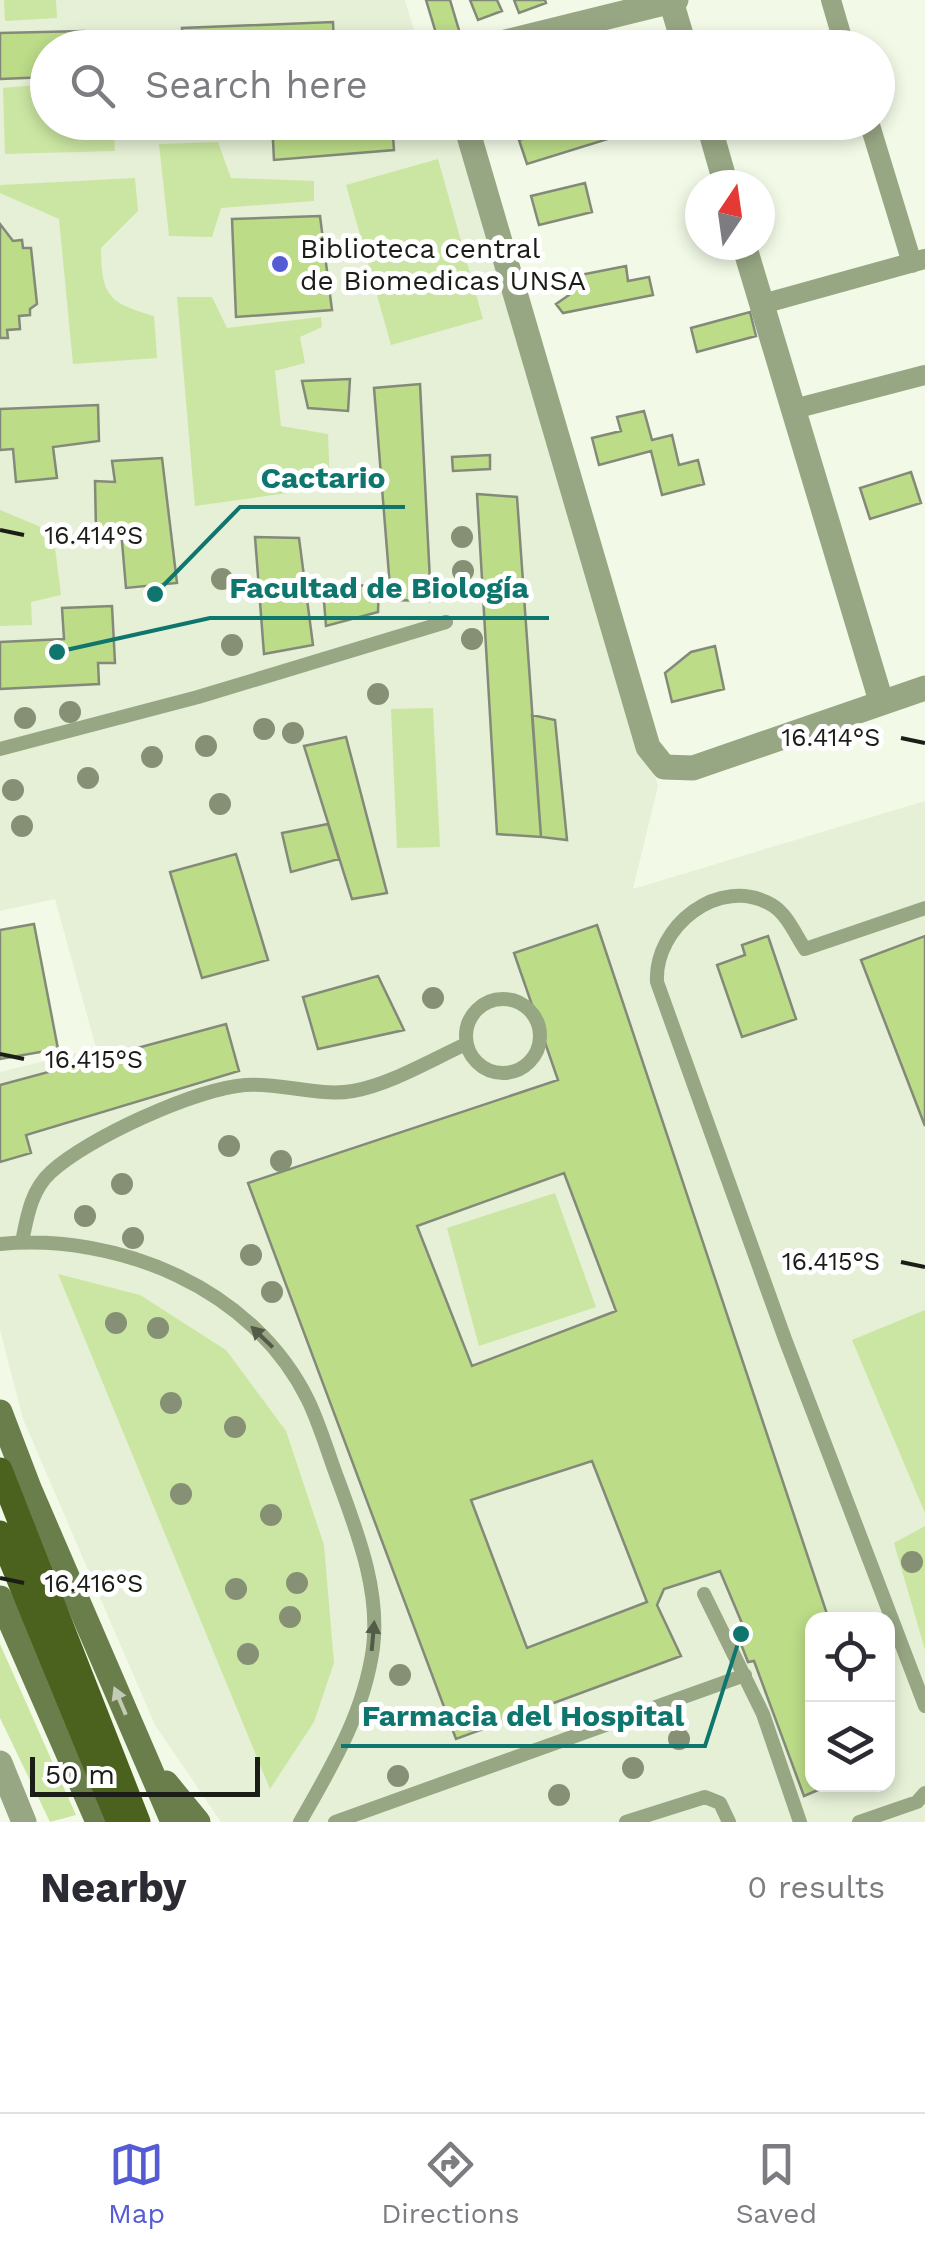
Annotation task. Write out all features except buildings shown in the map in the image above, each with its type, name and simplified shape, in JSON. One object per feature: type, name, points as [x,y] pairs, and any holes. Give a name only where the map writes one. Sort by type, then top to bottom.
[{"type":"main road","points":[[0,1412],[174,1822]]},
{"type":"main road","points":[[0,1470],[138,1822]]},
{"type":"main road","points":[[0,1533],[120,1822]]},
{"type":"main road","points":[[0,1598],[98,1822]]},
{"type":"main road","points":[[144,1756],[198,1822]]},
{"type":"street","points":[[831,0],[840,30]]},
{"type":"street","points":[[555,30],[673,1],[680,30]]},
{"type":"street","points":[[471,140],[648,747],[664,767],[693,768],[925,688]]},
{"type":"street","points":[[713,140],[722,170]]},
{"type":"street","points":[[762,304],[919,261],[875,140]]},
{"type":"street","points":[[749,260],[881,701]]},
{"type":"street","points":[[794,410],[925,375]]},
{"type":"street","points":[[0,1763],[24,1822]]},
{"type":"lane","points":[[0,750],[198,697],[446,622]]},
{"type":"lane","points":[[925,908],[804,949],[784,916],[773,906],[743,897],[727,898],[700,907],[678,921],[656,966],[657,982],[785,1339],[925,1706]]},
{"type":"lane","points":[[490,1000],[515,1000],[530,1009],[540,1030],[534,1057],[506,1074],[481,1066],[466,1044],[469,1019],[490,1000]]},
{"type":"lane","points":[[22,1242],[31,1201],[50,1172],[114,1132],[174,1104],[242,1085],[273,1084],[321,1092],[364,1089],[466,1044]]},
{"type":"lane","points":[[0,1244],[76,1244],[160,1266],[236,1312],[271,1345],[308,1400],[348,1507],[375,1607],[373,1648],[350,1733],[300,1822]]},
{"type":"lane","points":[[704,1594],[763,1714],[800,1822]]},
{"type":"lane","points":[[335,1822],[745,1675]]},
{"type":"lane","points":[[860,1822],[916,1802],[925,1793]]},
{"type":"lane","points":[[626,1822],[705,1798],[714,1798],[729,1822]]},
{"type":"shaded area","points":[[0,0],[405,0],[414,30],[30,30],[30,140],[464,140],[658,786],[633,889],[925,801],[925,1822],[221,1822],[155,1725],[23,1419],[0,1330],[0,1072],[96,1048],[55,899],[0,911]]},
{"type":"green space","points":[[4,0],[56,0],[57,18],[5,21]]},
{"type":"green space","points":[[30,86],[30,140],[114,140],[115,151],[5,154],[3,88]]},
{"type":"green space","points":[[218,142],[231,178],[314,181],[314,201],[221,208],[212,237],[169,236],[159,144]]},
{"type":"green space","points":[[438,159],[483,319],[391,345],[346,185]]},
{"type":"green space","points":[[135,178],[138,211],[101,248],[103,277],[117,301],[154,316],[157,358],[73,364],[59,219],[0,193],[0,185]]},
{"type":"green space","points":[[177,297],[212,297],[227,328],[321,317],[322,327],[300,337],[305,363],[275,371],[281,426],[328,434],[330,487],[195,506]]},
{"type":"green space","points":[[0,510],[53,532],[61,595],[31,602],[32,625],[0,626]]},
{"type":"green space","points":[[433,708],[440,847],[397,848],[391,709]]},
{"type":"green space","points":[[555,1193],[596,1307],[479,1346],[447,1228]]},
{"type":"green space","points":[[58,1274],[140,1295],[226,1350],[286,1431],[324,1545],[334,1663],[314,1722],[270,1789]]},
{"type":"green space","points":[[925,1310],[925,1513],[852,1340]]},
{"type":"green space","points":[[925,1526],[925,1650],[894,1543]]},
{"type":"green space","points":[[0,1644],[76,1815],[50,1822],[0,1718]]},
{"type":"place","name":"Biblioteca central de Biomedicas UNSA","points":[[280,264]]},
{"type":"place","name":"Cactario","points":[[155,594]]},
{"type":"place","name":"Facultad de Biología","points":[[57,652]]},
{"type":"place","name":"Farmacia del Hospital","points":[[741,1634]]}]
